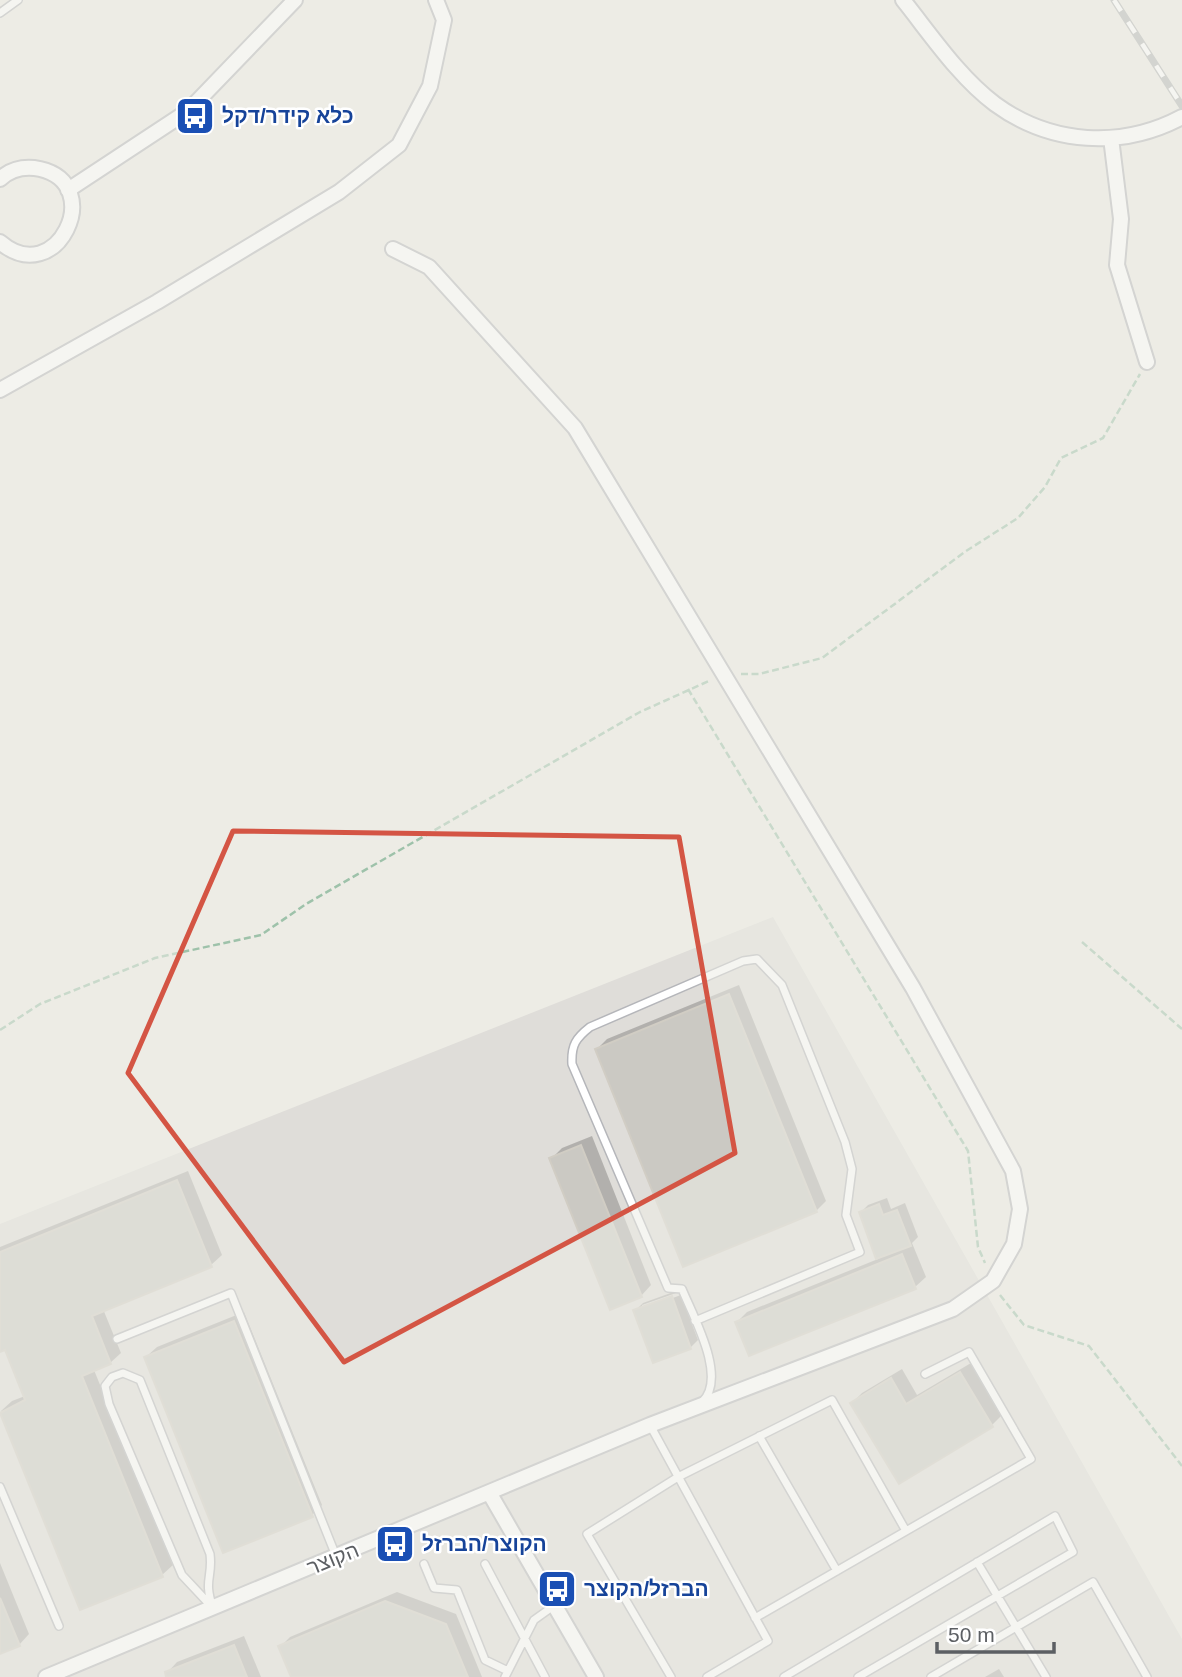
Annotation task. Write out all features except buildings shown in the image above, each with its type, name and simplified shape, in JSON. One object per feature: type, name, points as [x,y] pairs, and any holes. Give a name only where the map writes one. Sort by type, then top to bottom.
[{"type":"street","points":[[68,190],[188,111],[295,0]]},
{"type":"street","points":[[0,390],[157,302],[339,192],[399,145],[430,86],[444,20],[436,0]]},
{"type":"street","points":[[903,0],[950,58],[995,104],[1033,126],[1070,138],[1111,138],[1158,129],[1182,117]]},
{"type":"street","points":[[1111,138],[1121,219],[1117,265],[1147,362]]},
{"type":"street","points":[[0,179],[16,169],[31,167],[46,170],[58,178],[68,190],[72,217],[59,242],[34,254],[20,253],[0,242]]},
{"type":"street","points":[[393,249],[429,267],[575,428],[913,988],[1013,1171],[1020,1209],[1014,1244],[993,1281]]},
{"type":"street","name":"הקוצר","points":[[46,1677],[337,1558],[650,1425],[953,1309],[993,1281]]},
{"type":"street","points":[[490,1494],[596,1677]]},
{"type":"lane","points":[[0,13],[18,0]]},
{"type":"lane","points":[[695,1321],[860,1252],[846,1215],[852,1169],[845,1142],[782,985],[757,959],[743,961],[590,1027],[577,1037],[572,1048],[572,1064],[668,1288],[682,1289],[695,1321],[706,1345],[712,1374],[709,1395],[697,1407]]},
{"type":"lane","points":[[117,1339],[231,1293],[337,1558]]},
{"type":"lane","points":[[755,1618],[1031,1459],[969,1352],[925,1374]]},
{"type":"lane","points":[[123,1373],[140,1380],[211,1554],[212,1568],[207,1578],[206,1590],[213,1608],[182,1575],[109,1404],[105,1386],[112,1377],[123,1373]]},
{"type":"lane","points":[[671,1677],[587,1534],[678,1477],[832,1400],[906,1531]]},
{"type":"lane","points":[[650,1425],[768,1641],[707,1677]]},
{"type":"lane","points":[[759,1436],[837,1571]]},
{"type":"lane","points":[[0,1487],[59,1626]]},
{"type":"lane","points":[[784,1677],[1055,1517],[1073,1552],[858,1677]]},
{"type":"lane","points":[[977,1562],[1046,1677]]},
{"type":"lane","points":[[485,1563],[545,1677]]},
{"type":"lane","points":[[424,1564],[434,1588],[457,1590],[485,1660],[507,1674],[534,1620],[555,1605]]},
{"type":"lane","points":[[931,1677],[1093,1582],[1147,1677]]},
{"type":"path","points":[[0,1030],[40,1004],[155,958],[261,935],[306,904],[640,712],[688,689],[723,675],[759,674],[821,658],[966,551],[1018,518],[1045,487],[1061,458],[1103,438],[1147,362]]},
{"type":"path","points":[[688,689],[968,1151],[978,1247],[1003,1302],[1024,1325],[1089,1346],[1143,1411],[1182,1466]]},
{"type":"path","points":[[1082,942],[1182,1029]]},
{"type":"highlighted area","points":[[233,831],[679,837],[735,1153],[344,1362],[128,1073]]},
{"type":"shaded area","points":[[773,917],[1182,1639],[1182,1677],[0,1677],[0,1224]]},
{"type":"railway","points":[[1114,0],[1182,106]]},
{"type":"place","name":"כלא קידר/דקל","points":[[195,116]]},
{"type":"place","name":"הקוצר/הברזל","points":[[395,1544]]},
{"type":"place","name":"הברזל/הקוצר","points":[[557,1589]]}]
